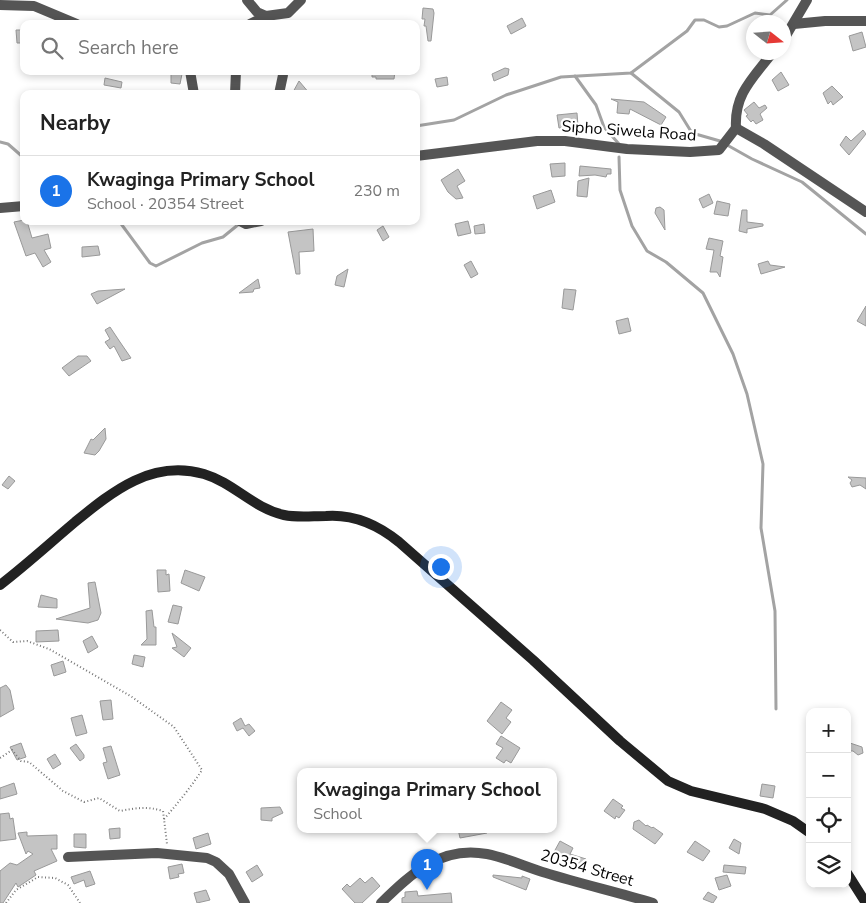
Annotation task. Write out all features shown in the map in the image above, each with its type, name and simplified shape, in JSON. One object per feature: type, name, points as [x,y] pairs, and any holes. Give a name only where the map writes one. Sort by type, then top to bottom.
[{"type":"street","points":[[247,0],[257,12],[266,16]]},
{"type":"street","points":[[258,20],[266,16],[288,13],[301,0]]},
{"type":"street","points":[[791,28],[807,0]]},
{"type":"street","points":[[0,5],[34,6],[68,20]]},
{"type":"street","points":[[794,24],[825,21],[866,21]]},
{"type":"street","points":[[767,60],[739,98],[735,114],[736,128],[764,144],[866,212]]},
{"type":"street","points":[[191,75],[193,90]]},
{"type":"street","points":[[235,90],[236,75]]},
{"type":"street","points":[[279,90],[283,75]]},
{"type":"street","name":"Sipho Siwela Road","points":[[420,156],[536,141],[565,141],[626,149],[690,152],[725,144],[736,128]]},
{"type":"street","points":[[0,208],[20,206]]},
{"type":"street","points":[[0,585],[118,488],[141,476],[159,471],[181,470],[206,475],[229,486],[255,504],[286,516],[341,516],[360,520],[386,532],[399,542],[533,660],[620,741],[668,781],[691,791],[765,809],[806,830]]},
{"type":"street","name":"20354 Street","points":[[381,903],[400,883],[421,867],[450,856],[475,852],[489,854],[546,873],[653,903]]},
{"type":"street","points":[[68,856],[168,854],[207,858],[216,862],[229,874],[245,903]]},
{"type":"street","points":[[851,879],[866,903]]},
{"type":"path","points":[[0,630],[13,642],[27,641],[50,649],[132,697],[174,727],[202,770],[192,782],[186,794],[164,819]]},
{"type":"path","points":[[0,758],[12,750],[14,756],[21,761],[29,762],[63,791],[84,802],[99,798],[120,810],[142,807],[163,811],[168,854]]},
{"type":"path","points":[[6,903],[16,890],[38,877],[55,878],[68,885],[80,903]]},
{"type":"building","points":[[423,8],[433,9],[434,13],[431,41],[428,41],[426,26],[424,26],[425,19],[422,19]]},
{"type":"building","points":[[522,18],[526,26],[511,34],[507,26]]},
{"type":"building","points":[[16,30],[20,30],[20,43],[17,43]]},
{"type":"building","points":[[862,32],[866,47],[853,51],[849,36]]},
{"type":"building","points":[[505,68],[509,69],[508,75],[494,81],[492,74]]},
{"type":"building","points":[[781,72],[789,85],[778,91],[772,80]]},
{"type":"building","points":[[171,75],[182,75],[180,84],[171,83]]},
{"type":"building","points":[[372,75],[394,75],[394,79],[376,79],[376,77],[372,77]]},
{"type":"building","points":[[447,77],[448,85],[437,87],[435,79]]},
{"type":"building","points":[[105,78],[122,82],[121,88],[104,85]]},
{"type":"building","points":[[299,81],[307,90],[294,90]]},
{"type":"building","points":[[832,86],[843,97],[833,105],[831,101],[828,104],[823,93]]},
{"type":"building","points":[[611,99],[644,102],[666,117],[661,125],[630,109],[629,114],[617,113],[618,102]]},
{"type":"building","points":[[754,102],[759,108],[765,105],[767,108],[760,114],[763,120],[756,124],[753,120],[751,122],[744,110]]},
{"type":"building","points":[[577,113],[578,126],[559,128],[557,115]]},
{"type":"building","points":[[863,130],[866,134],[849,155],[840,145],[846,136],[851,141]]},
{"type":"building","points":[[565,163],[565,176],[552,177],[550,164]]},
{"type":"building","points":[[580,166],[611,169],[611,174],[607,174],[606,177],[595,175],[579,176]]},
{"type":"building","points":[[458,169],[465,181],[457,186],[463,198],[456,199],[448,192],[441,180]]},
{"type":"building","points":[[589,178],[587,197],[577,196],[578,181]]},
{"type":"building","points":[[551,190],[555,202],[537,209],[533,196]]},
{"type":"building","points":[[709,194],[713,203],[703,208],[699,199]]},
{"type":"building","points":[[717,201],[730,204],[728,216],[714,214]]},
{"type":"building","points":[[660,207],[664,210],[665,230],[655,213],[656,208]]},
{"type":"building","points":[[742,210],[747,210],[747,222],[763,224],[763,226],[747,229],[747,233],[739,231]]},
{"type":"building","points":[[20,221],[20,225],[28,225],[32,238],[48,234],[51,248],[44,250],[51,262],[43,267],[35,253],[26,256],[14,222]]},
{"type":"building","points":[[468,221],[471,233],[458,236],[455,224]]},
{"type":"building","points":[[484,224],[485,233],[475,234],[474,226]]},
{"type":"building","points":[[383,226],[389,237],[383,241],[377,230]]},
{"type":"building","points":[[313,229],[314,251],[299,252],[300,274],[296,274],[288,232]]},
{"type":"building","points":[[709,238],[723,241],[720,256],[723,257],[720,277],[717,272],[710,272],[714,250],[706,249]]},
{"type":"building","points":[[98,246],[100,255],[82,257],[82,247]]},
{"type":"building","points":[[471,261],[478,274],[471,278],[464,265]]},
{"type":"building","points":[[768,261],[770,265],[785,267],[761,274],[758,264]]},
{"type":"building","points":[[348,269],[344,287],[335,285],[337,276]]},
{"type":"building","points":[[258,279],[260,288],[254,289],[253,292],[239,293]]},
{"type":"building","points":[[125,289],[97,304],[91,294],[98,291]]},
{"type":"building","points":[[564,289],[576,290],[573,310],[562,308]]},
{"type":"building","points":[[866,306],[866,326],[857,321]]},
{"type":"building","points":[[628,318],[631,331],[619,334],[616,321]]},
{"type":"building","points":[[110,327],[131,358],[122,361],[114,346],[110,349],[105,342],[110,339],[105,330]]},
{"type":"building","points":[[78,356],[87,356],[91,361],[69,376],[62,368]]},
{"type":"building","points":[[105,428],[106,439],[99,451],[95,455],[84,453],[91,439],[93,440]]},
{"type":"building","points":[[9,476],[15,481],[8,489],[2,485]]},
{"type":"building","points":[[848,477],[866,478],[866,489],[860,485],[852,487],[850,483],[852,480]]},
{"type":"building","points":[[157,570],[166,570],[166,575],[169,574],[170,591],[158,592]]},
{"type":"building","points":[[185,570],[205,577],[199,591],[181,583]]},
{"type":"building","points":[[95,582],[101,613],[98,620],[88,623],[56,619],[90,608],[88,583]]},
{"type":"building","points":[[41,595],[57,599],[57,608],[38,607]]},
{"type":"building","points":[[173,605],[182,607],[178,624],[168,622]]},
{"type":"building","points":[[152,610],[154,627],[156,627],[156,645],[141,645],[147,639],[146,611]]},
{"type":"building","points":[[58,630],[59,641],[36,642],[36,631]]},
{"type":"building","points":[[172,633],[191,648],[184,657],[172,648],[177,647]]},
{"type":"building","points":[[92,636],[98,647],[88,653],[83,641]]},
{"type":"building","points":[[134,655],[145,657],[143,667],[132,664]]},
{"type":"building","points":[[63,661],[66,672],[54,676],[51,665]]},
{"type":"building","points":[[6,685],[10,690],[14,709],[0,717],[0,688]]},
{"type":"building","points":[[111,700],[113,719],[103,720],[100,701]]},
{"type":"building","points":[[501,702],[512,710],[506,718],[511,722],[502,734],[487,721]]},
{"type":"building","points":[[82,715],[87,733],[76,736],[71,718]]},
{"type":"building","points":[[241,718],[245,726],[249,724],[255,731],[249,736],[243,728],[237,731],[233,723]]},
{"type":"building","points":[[501,736],[520,748],[511,763],[506,760],[504,763],[496,758],[503,748],[496,744]]},
{"type":"building","points":[[21,743],[26,757],[17,760],[10,747]]},
{"type":"building","points":[[851,743],[862,747],[863,753],[858,755],[851,751]]},
{"type":"building","points":[[76,744],[84,755],[84,758],[80,761],[70,748]]},
{"type":"building","points":[[111,746],[120,775],[108,779],[103,763],[107,762],[103,748]]},
{"type":"building","points":[[55,754],[61,764],[53,769],[47,759]]},
{"type":"building","points":[[14,783],[17,794],[0,799],[0,788]]},
{"type":"building","points":[[762,784],[775,786],[773,798],[760,796]]},
{"type":"building","points":[[613,799],[623,806],[621,808],[625,810],[619,818],[616,816],[615,819],[604,811]]},
{"type":"building","points":[[280,807],[283,813],[272,818],[272,821],[261,820],[261,808]]},
{"type":"building","points":[[9,813],[10,819],[13,818],[16,839],[0,841],[0,814]]},
{"type":"building","points":[[639,820],[646,826],[653,827],[663,834],[655,844],[633,829],[634,822]]},
{"type":"building","points":[[120,828],[120,838],[110,839],[109,829]]},
{"type":"building","points":[[27,832],[27,836],[57,835],[57,849],[51,849],[57,861],[34,871],[36,875],[18,887],[16,883],[3,903],[0,903],[0,871],[10,863],[17,865],[33,854],[28,851],[26,854],[18,833]]},
{"type":"building","points":[[208,833],[211,844],[196,849],[193,838]]},
{"type":"building","points":[[459,833],[487,833],[460,838]]},
{"type":"building","points":[[74,834],[86,834],[86,848],[74,847]]},
{"type":"building","points":[[734,839],[741,843],[739,854],[729,848]]},
{"type":"building","points":[[560,841],[573,848],[570,854],[586,859],[584,867],[554,852]]},
{"type":"building","points":[[695,841],[710,851],[703,861],[687,852]]},
{"type":"building","points":[[182,864],[184,873],[178,874],[179,877],[170,879],[168,867]]},
{"type":"building","points":[[257,865],[263,875],[252,882],[246,872]]},
{"type":"building","points":[[724,865],[746,867],[745,874],[723,872]]},
{"type":"building","points":[[90,871],[95,884],[86,887],[84,880],[74,884],[71,877]]},
{"type":"building","points":[[493,875],[522,878],[522,876],[530,879],[526,890],[493,877]]},
{"type":"building","points":[[727,875],[731,886],[719,890],[715,878]]},
{"type":"building","points":[[372,877],[380,886],[362,903],[355,903],[342,889],[347,884],[350,887],[360,878],[365,883]]},
{"type":"building","points":[[206,890],[210,900],[197,903],[194,893]]},
{"type":"building","points":[[417,891],[418,896],[451,893],[452,903],[402,903],[405,892]]},
{"type":"building","points":[[708,892],[717,897],[713,903],[703,899]]},
{"type":"waterway","points":[[420,125],[454,120],[506,95],[561,77],[631,73],[687,31],[695,20],[704,20],[719,27],[727,26],[755,13],[770,15],[787,0]]},
{"type":"waterway","points":[[631,73],[679,112],[692,133],[720,141],[752,159],[802,182],[866,234]]},
{"type":"waterway","points":[[575,76],[596,105],[604,127],[619,144]]},
{"type":"waterway","points":[[0,142],[8,144],[20,154]]},
{"type":"waterway","points":[[619,157],[620,190],[632,226],[647,251],[666,262],[703,293],[733,354],[747,394],[763,464],[761,528],[775,611],[776,709]]},
{"type":"waterway","points":[[122,225],[150,263],[156,266],[202,243],[223,237],[238,225]]},
{"type":"place","name":"Kwaginga Primary School","points":[[427,890]]}]
